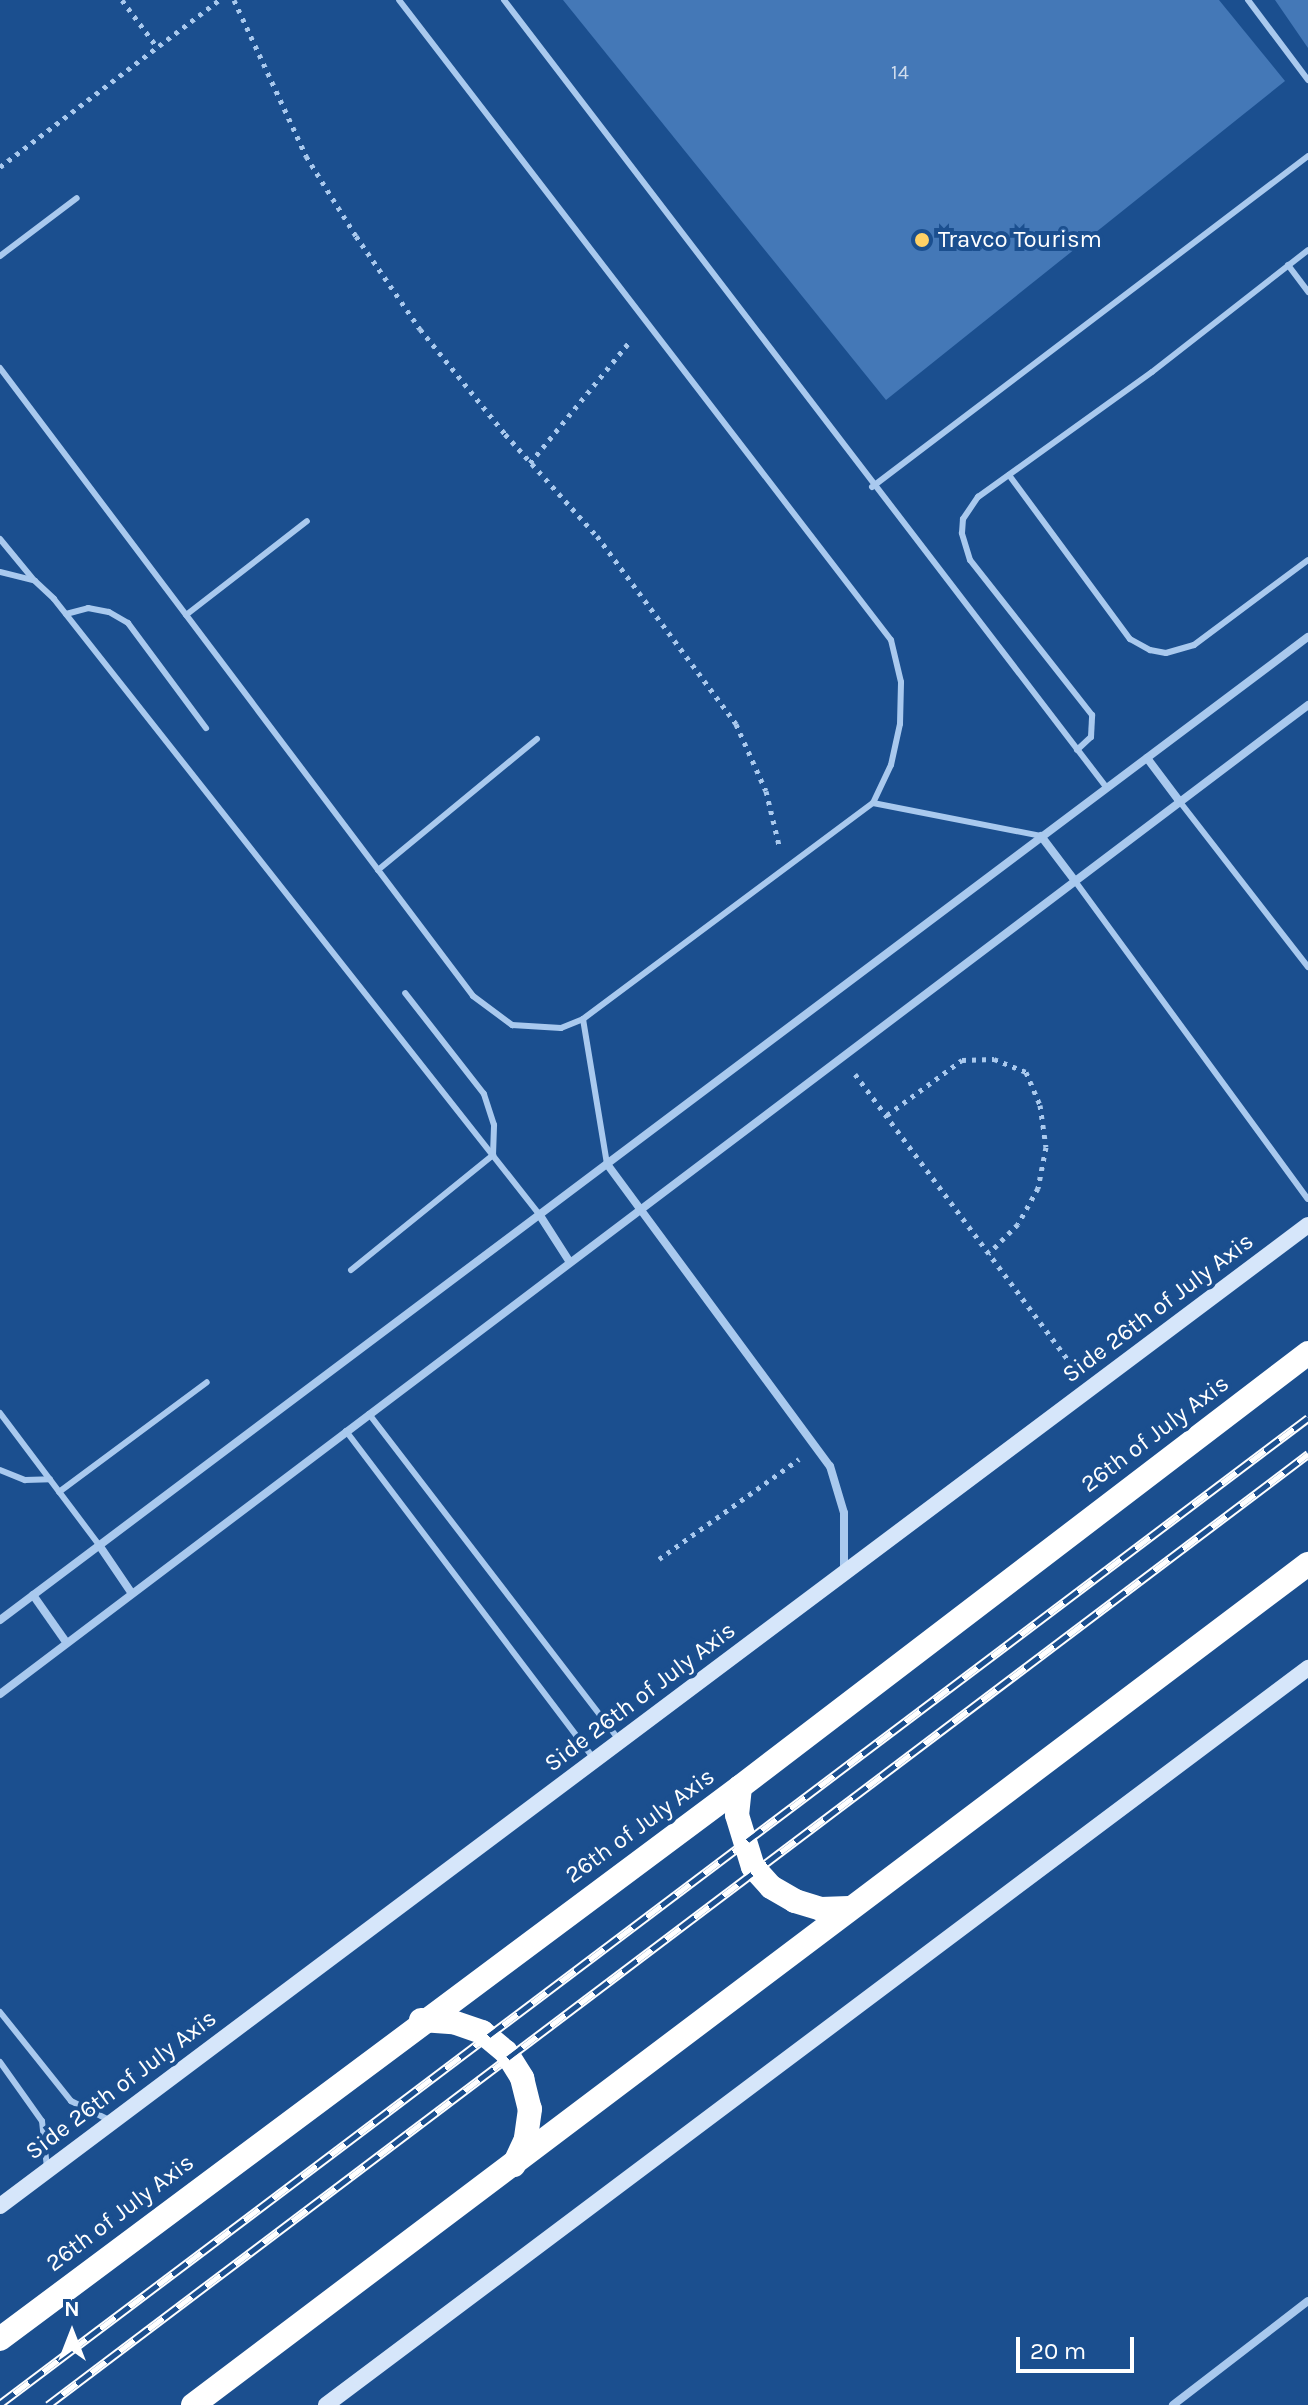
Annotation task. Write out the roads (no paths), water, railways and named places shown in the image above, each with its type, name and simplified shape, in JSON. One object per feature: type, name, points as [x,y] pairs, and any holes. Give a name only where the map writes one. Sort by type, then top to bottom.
[{"type":"highway","name":"26th of July Axis","points":[[0,2339],[421,2020],[740,1787],[1308,1353]]},
{"type":"highway","points":[[193,2405],[513,2167],[849,1908],[1308,1564]]},
{"type":"highway","points":[[740,1787],[737,1815],[753,1867],[771,1887],[795,1901],[821,1909],[849,1908]]},
{"type":"highway","points":[[421,2020],[453,2022],[482,2032],[506,2052],[522,2078],[530,2109],[526,2139],[513,2167]]},
{"type":"main road","name":"Side 26th of July Axis","points":[[0,2206],[1308,1225]]},
{"type":"main road","points":[[326,2405],[1308,1668]]},
{"type":"street","points":[[0,1620],[1308,637]]},
{"type":"street","points":[[0,1694],[1308,705]]},
{"type":"street","points":[[1147,758],[1180,802]]},
{"type":"street","points":[[1041,836],[1075,881]]},
{"type":"street","points":[[607,1164],[816,1447],[840,1489],[844,1574]]},
{"type":"street","points":[[539,1214],[569,1261]]},
{"type":"street","points":[[99,1545],[131,1592]]},
{"type":"street","points":[[33,1595],[66,1642]]},
{"type":"street","points":[[1173,2405],[1308,2301]]},
{"type":"lane","points":[[0,368],[378,870],[490,1013],[536,1030],[583,1019],[873,803],[891,765],[900,724],[901,682],[891,640],[648,319],[399,0]]},
{"type":"lane","points":[[504,0],[872,487],[1107,788]]},
{"type":"lane","points":[[1248,0],[1308,80]]},
{"type":"lane","points":[[872,487],[1308,156]]},
{"type":"lane","points":[[0,256],[77,198]]},
{"type":"lane","points":[[1077,750],[1091,737],[1092,715],[964,547],[963,519],[969,507],[1009,475],[1308,250]]},
{"type":"lane","points":[[1288,265],[1308,292]]},
{"type":"lane","points":[[1009,475],[1130,639],[1150,650],[1166,653],[1194,645],[1308,560]]},
{"type":"lane","points":[[186,615],[307,521]]},
{"type":"lane","points":[[0,539],[66,614],[539,1214]]},
{"type":"lane","points":[[0,572],[35,581]]},
{"type":"lane","points":[[66,614],[88,608],[109,612],[128,623],[206,728]]},
{"type":"lane","points":[[378,870],[537,739]]},
{"type":"lane","points":[[1180,802],[1308,967]]},
{"type":"lane","points":[[873,803],[1041,836]]},
{"type":"lane","points":[[1075,881],[1308,1199]]},
{"type":"lane","points":[[351,1270],[493,1155],[494,1125],[484,1094],[405,993]]},
{"type":"lane","points":[[583,1019],[607,1164]]},
{"type":"lane","points":[[59,1492],[207,1382]]},
{"type":"lane","points":[[0,1413],[99,1545]]},
{"type":"lane","points":[[369,1414],[620,1742]]},
{"type":"lane","points":[[346,1431],[595,1761]]},
{"type":"lane","points":[[0,1470],[25,1480],[50,1479]]},
{"type":"lane","points":[[0,2012],[71,2101],[113,2121]]},
{"type":"lane","points":[[0,2062],[42,2121],[47,2171]]},
{"type":"railway","points":[[0,2404],[1308,1418]]},
{"type":"railway","points":[[48,2405],[1308,1454]]},
{"type":"place","name":"Travco Tourism","points":[[922,240]]}]
